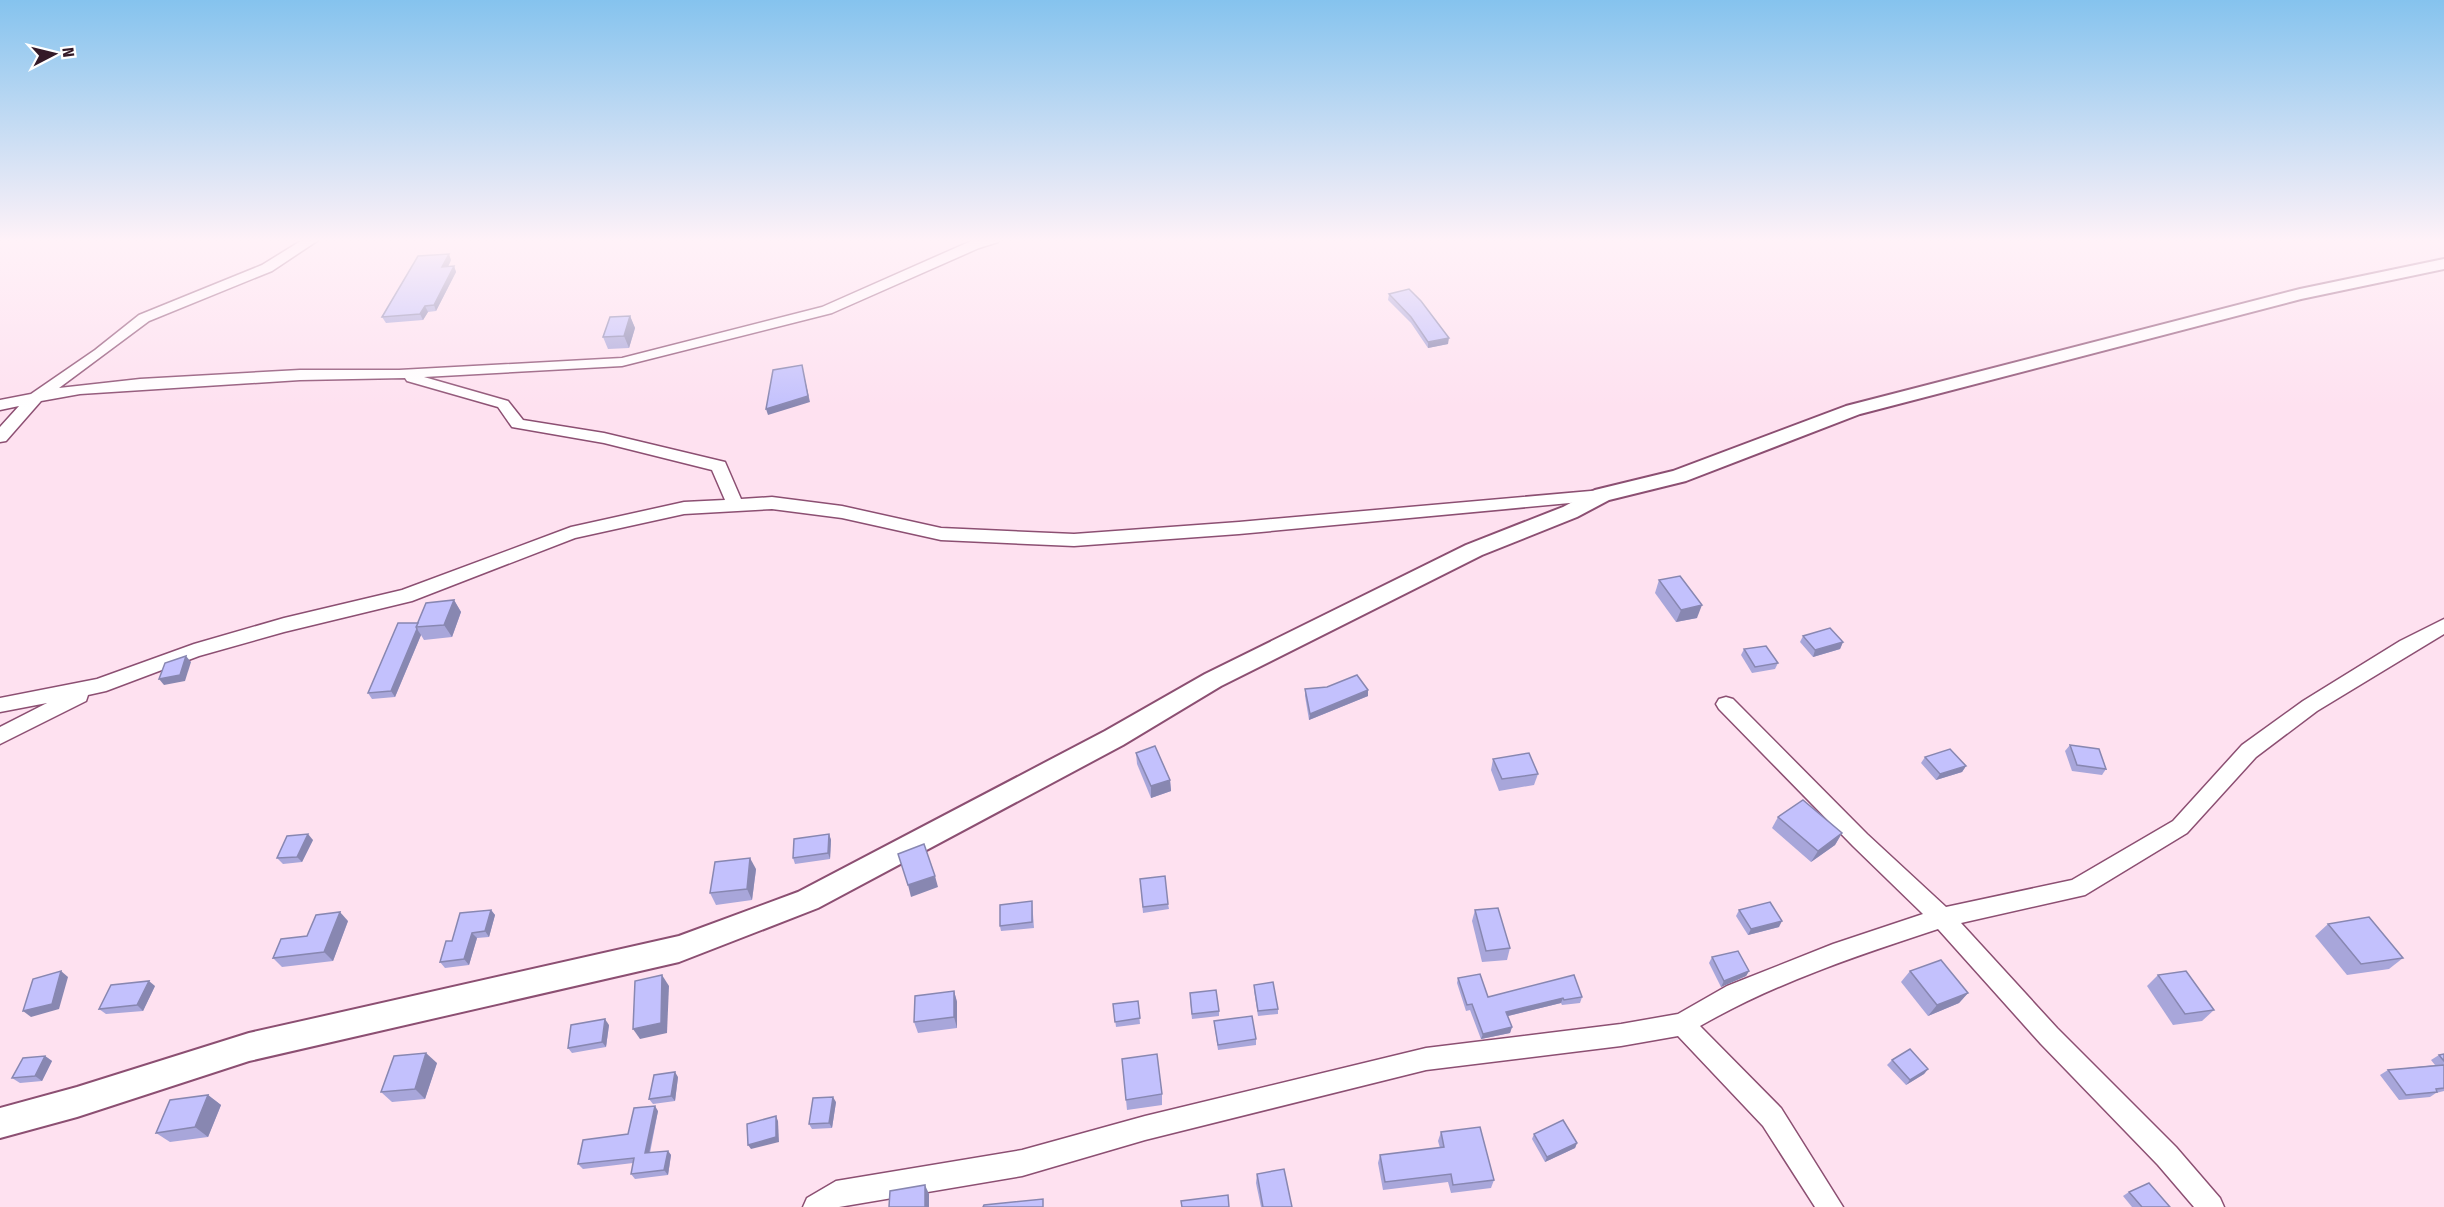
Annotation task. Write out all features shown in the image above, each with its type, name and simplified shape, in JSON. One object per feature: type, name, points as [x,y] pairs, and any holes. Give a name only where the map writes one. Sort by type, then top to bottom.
[{"type":"street","points":[[0,437],[33,400],[100,353],[144,318],[200,295]]},
{"type":"street","points":[[0,405],[80,389],[140,384],[300,375],[399,374],[622,362],[827,310],[860,295]]},
{"type":"street","points":[[0,736],[99,686],[205,648],[284,625],[406,596],[571,533],[684,508],[772,503],[842,512],[941,534],[1074,540],[1239,528],[1602,495],[1679,476],[1853,410],[2295,295]]},
{"type":"street","points":[[399,374],[503,404],[518,424],[604,438],[719,466],[735,505]]},
{"type":"street","points":[[0,1122],[77,1102],[249,1047],[679,949],[808,900],[1104,743],[1212,680],[1474,550],[1570,512],[1602,495]]},
{"type":"street","points":[[816,1207],[836,1194],[1022,1163],[1145,1128],[1426,1059],[1621,1035],[1682,1024],[1735,994],[1833,954],[1942,918],[2077,888],[2180,827],[2249,751],[2310,706],[2407,646],[2444,627]]},
{"type":"street","points":[[0,705],[99,686]]},
{"type":"street","points":[[1726,704],[1860,840],[1942,918],[2049,1036],[2167,1156],[2211,1207]]},
{"type":"street","points":[[1682,1024],[1772,1118],[1830,1207]]},
{"type":"building","points":[[395,295],[439,295],[434,305],[425,306],[420,314],[382,317]]},
{"type":"building","points":[[1390,295],[1415,295],[1449,338],[1428,342],[1411,317]]},
{"type":"building","points":[[630,316],[624,336],[603,337],[610,317]]},
{"type":"building","points":[[802,365],[808,396],[766,409],[773,370]]},
{"type":"building","points":[[1680,576],[1702,605],[1681,610],[1659,580]]},
{"type":"building","points":[[454,600],[444,625],[416,627],[426,603]]},
{"type":"building","points":[[398,623],[418,623],[391,691],[368,693]]},
{"type":"building","points":[[1830,628],[1843,642],[1815,650],[1803,636]]},
{"type":"building","points":[[1766,646],[1778,663],[1755,667],[1744,649]]},
{"type":"building","points":[[186,656],[180,675],[159,679],[165,663]]},
{"type":"building","points":[[1357,675],[1368,690],[1310,714],[1305,689],[1327,687]]},
{"type":"building","points":[[2070,745],[2099,749],[2106,769],[2077,765]]},
{"type":"building","points":[[1155,746],[1170,780],[1151,786],[1136,753]]},
{"type":"building","points":[[1950,749],[1966,766],[1940,774],[1925,757]]},
{"type":"building","points":[[1529,753],[1538,774],[1502,779],[1493,759]]},
{"type":"building","points":[[1803,800],[1842,833],[1818,851],[1778,817]]},
{"type":"building","points":[[308,834],[297,857],[277,858],[287,836]]},
{"type":"building","points":[[829,834],[828,853],[793,858],[794,839]]},
{"type":"building","points":[[924,844],[935,876],[908,885],[898,854]]},
{"type":"building","points":[[750,858],[747,889],[710,893],[715,862]]},
{"type":"building","points":[[1165,876],[1168,904],[1143,907],[1140,879]]},
{"type":"building","points":[[1032,901],[1032,922],[1000,926],[1000,905]]},
{"type":"building","points":[[1770,902],[1782,921],[1751,929],[1739,910]]},
{"type":"building","points":[[1498,908],[1510,948],[1486,951],[1475,910]]},
{"type":"building","points":[[491,910],[485,931],[472,933],[464,959],[440,962],[446,941],[452,941],[460,913]]},
{"type":"building","points":[[340,912],[324,952],[273,958],[281,939],[307,936],[316,915]]},
{"type":"building","points":[[2369,917],[2403,958],[2361,964],[2328,924]]},
{"type":"building","points":[[1738,951],[1749,971],[1724,981],[1712,957]]},
{"type":"building","points":[[1941,960],[1968,993],[1937,1005],[1910,971]]},
{"type":"building","points":[[61,971],[52,1004],[23,1011],[33,979]]},
{"type":"building","points":[[2186,971],[2214,1010],[2185,1014],[2158,975]]},
{"type":"building","points":[[1480,974],[1488,997],[1574,975],[1582,997],[1564,1000],[1563,998],[1506,1012],[1512,1027],[1483,1034],[1472,1004],[1467,1005],[1458,978]]},
{"type":"building","points":[[662,975],[661,1023],[633,1029],[635,981]]},
{"type":"building","points":[[149,981],[137,1005],[99,1009],[111,985]]},
{"type":"building","points":[[1273,982],[1278,1009],[1258,1011],[1254,985]]},
{"type":"building","points":[[1216,990],[1219,1011],[1192,1014],[1190,993]]},
{"type":"building","points":[[954,991],[954,1017],[914,1022],[915,996]]},
{"type":"building","points":[[1138,1001],[1140,1018],[1115,1022],[1113,1004]]},
{"type":"building","points":[[1252,1016],[1256,1039],[1218,1045],[1214,1021]]},
{"type":"building","points":[[605,1019],[602,1042],[568,1048],[571,1025]]},
{"type":"building","points":[[1910,1049],[1928,1069],[1910,1080],[1892,1060]]},
{"type":"building","points":[[426,1053],[415,1089],[381,1092],[394,1056]]},
{"type":"building","points":[[1157,1054],[1162,1094],[1126,1100],[1122,1059]]},
{"type":"building","points":[[45,1056],[35,1076],[12,1078],[23,1058]]},
{"type":"building","points":[[2444,1065],[2444,1088],[2436,1089],[2437,1092],[2406,1095],[2388,1070]]},
{"type":"building","points":[[675,1072],[671,1096],[649,1099],[654,1075]]},
{"type":"building","points":[[208,1095],[195,1127],[156,1133],[170,1100]]},
{"type":"building","points":[[833,1097],[829,1123],[809,1124],[813,1098]]},
{"type":"building","points":[[655,1106],[645,1153],[668,1151],[664,1170],[631,1174],[634,1158],[578,1164],[583,1140],[628,1134],[634,1108]]},
{"type":"building","points":[[776,1116],[776,1137],[748,1145],[747,1124]]},
{"type":"building","points":[[1563,1120],[1577,1143],[1547,1157],[1534,1134]]},
{"type":"building","points":[[1480,1127],[1494,1180],[1453,1185],[1451,1174],[1385,1182],[1380,1155],[1444,1147],[1441,1132]]},
{"type":"building","points":[[1284,1169],[1292,1207],[1263,1207],[1257,1174]]},
{"type":"building","points":[[2149,1183],[2170,1207],[2142,1207],[2129,1192]]},
{"type":"building","points":[[925,1185],[925,1207],[889,1207],[890,1191]]},
{"type":"building","points":[[1228,1195],[1229,1207],[1182,1207],[1181,1201]]},
{"type":"building","points":[[1043,1199],[1043,1207],[983,1207],[984,1205]]}]
